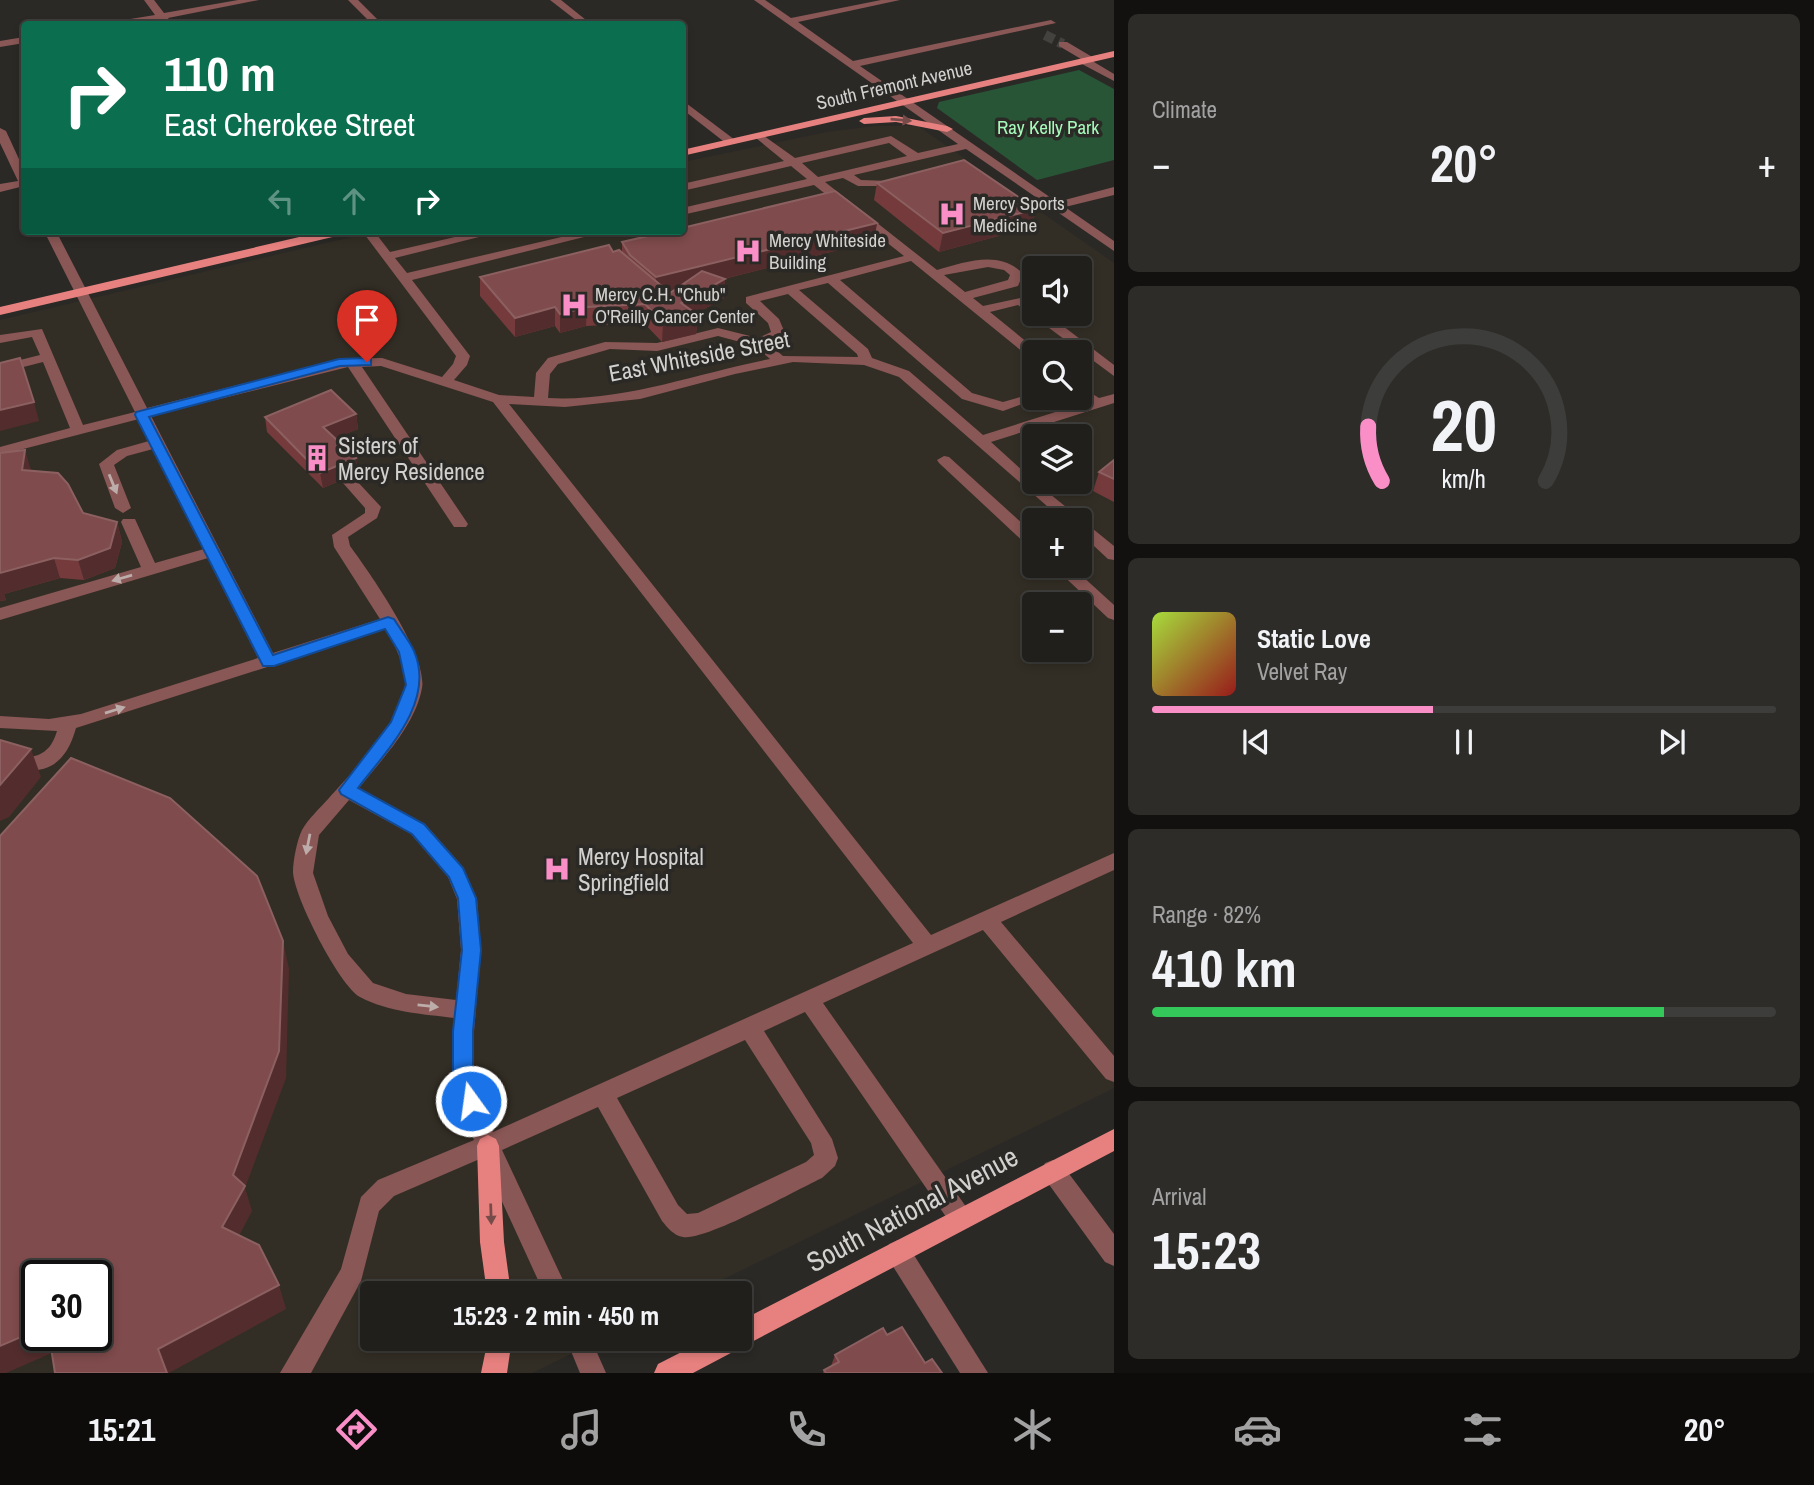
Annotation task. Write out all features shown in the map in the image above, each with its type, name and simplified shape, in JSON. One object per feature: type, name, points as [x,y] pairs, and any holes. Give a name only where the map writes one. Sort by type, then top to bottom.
[{"type":"main road","name":"South Fremont Avenue","points":[[686,152],[1114,54]]},
{"type":"main road","points":[[760,136],[786,135],[884,119],[947,129]]},
{"type":"main road","points":[[0,311],[317,235]]},
{"type":"main road","name":"South National Avenue","points":[[752,1329],[1114,1139]]},
{"type":"main road","points":[[488,1146],[492,1242],[497,1281]]},
{"type":"main road","points":[[494,1373],[498,1351]]},
{"type":"main road","points":[[667,1373],[709,1351]]},
{"type":"street","points":[[149,0],[164,21],[254,0]]},
{"type":"street","points":[[353,0],[374,21]]},
{"type":"street","points":[[555,0],[582,21]]},
{"type":"street","points":[[759,0],[1114,247]]},
{"type":"street","points":[[790,21],[895,0]]},
{"type":"street","points":[[854,64],[1051,23]]},
{"type":"street","points":[[1031,27],[1045,34]]},
{"type":"street","points":[[0,44],[21,40]]},
{"type":"street","points":[[1063,44],[1114,78]]},
{"type":"street","points":[[686,106],[731,142]]},
{"type":"street","points":[[0,131],[21,176]]},
{"type":"street","points":[[760,136],[1022,344]]},
{"type":"street","points":[[686,187],[891,139],[916,157]]},
{"type":"street","points":[[686,211],[968,145]]},
{"type":"street","points":[[899,161],[911,170]]},
{"type":"street","points":[[845,174],[858,183],[885,183]]},
{"type":"street","points":[[0,188],[21,183]]},
{"type":"street","points":[[1056,206],[1114,191]]},
{"type":"street","points":[[719,204],[728,212],[727,215]]},
{"type":"street","points":[[52,235],[141,415],[269,662]]},
{"type":"street","points":[[371,235],[463,356],[460,365],[446,381]]},
{"type":"street","points":[[387,256],[479,235]]},
{"type":"street","points":[[404,278],[577,235]]},
{"type":"street","points":[[531,248],[545,262]]},
{"type":"street","points":[[760,343],[778,333],[774,322],[751,300],[913,257]]},
{"type":"street","points":[[476,261],[490,276]]},
{"type":"street","points":[[935,274],[993,262],[1003,264],[1017,274],[1013,282],[963,297]]},
{"type":"street","points":[[831,279],[967,396],[1003,407],[1022,401]]},
{"type":"street","points":[[790,289],[863,352],[866,361]]},
{"type":"street","points":[[981,311],[1022,302]]},
{"type":"street","points":[[1054,326],[1114,372]]},
{"type":"street","points":[[0,339],[37,332],[78,431]]},
{"type":"street","points":[[541,401],[542,373],[553,361],[610,345],[657,347],[718,332],[760,343],[780,360]]},
{"type":"street","points":[[0,369],[48,357]]},
{"type":"street","name":"East Whiteside Street","points":[[0,451],[339,363],[382,362],[498,398],[565,403],[640,395],[793,358],[866,361],[904,373],[1059,508]]},
{"type":"street","points":[[352,362],[460,524]]},
{"type":"street","points":[[904,373],[932,366]]},
{"type":"street","points":[[498,398],[927,946]]},
{"type":"street","points":[[982,440],[1114,398]]},
{"type":"street","points":[[1092,400],[1097,404]]},
{"type":"street","points":[[150,570],[106,464],[120,454],[156,444]]},
{"type":"street","points":[[944,460],[1022,531]]},
{"type":"street","points":[[351,483],[373,507],[372,515],[340,535],[342,547],[407,651],[414,685],[398,724],[310,833],[303,873],[318,917],[341,960],[366,990],[406,1003],[464,1010]]},
{"type":"street","points":[[1092,536],[1114,555]]},
{"type":"street","points":[[1092,542],[1097,540]]},
{"type":"street","points":[[0,614],[211,552]]},
{"type":"street","points":[[1074,578],[1114,614]]},
{"type":"street","points":[[0,722],[49,726],[68,723],[269,662],[388,622]]},
{"type":"street","points":[[0,760],[24,766],[42,764],[57,755],[64,742],[68,723]]},
{"type":"street","points":[[347,790],[418,829],[456,873],[467,898],[471,950],[464,1010],[463,1076],[488,1146],[551,1281]]},
{"type":"street","points":[[293,1373],[301,1365],[352,1273],[369,1205],[386,1188],[488,1146],[1114,861]]},
{"type":"street","points":[[986,919],[1114,1072]]},
{"type":"street","points":[[809,1000],[961,1219]]},
{"type":"street","points":[[603,1094],[670,1213],[683,1226],[700,1224],[814,1170],[827,1158],[821,1139],[748,1027]]},
{"type":"street","points":[[1053,1171],[1114,1254]]},
{"type":"street","points":[[898,1252],[975,1373]]},
{"type":"street","points":[[583,1351],[593,1373]]},
{"type":"shaded area","name":"Mercy Hospital Springfield","points":[[875,126],[918,126],[1114,263],[1114,1088],[720,1281],[360,1281],[360,1351],[577,1351],[532,1373],[0,1373],[0,320],[360,235],[686,235],[686,161],[827,132]]},
{"type":"green space","name":"Ray Kelly Park","points":[[1079,70],[1114,89],[1114,160],[1037,180],[937,108],[939,102]]},
{"type":"building","points":[[964,160],[1036,209],[943,233],[877,183]]},
{"type":"building","points":[[835,191],[877,223],[656,277],[630,255],[622,242],[653,235],[686,235],[686,227]]},
{"type":"building","points":[[609,245],[613,252],[619,250],[670,293],[702,271],[725,279],[681,303],[698,315],[663,323],[645,304],[587,307],[560,314],[555,307],[515,318],[480,277]]},
{"type":"building","points":[[20,358],[34,402],[0,410],[0,363]]},
{"type":"building","name":"Sisters of Mercy Residence","points":[[331,390],[356,414],[323,427],[356,458],[320,473],[265,417]]},
{"type":"building","points":[[25,450],[22,470],[58,473],[68,484],[83,513],[117,522],[110,548],[78,560],[54,558],[0,573],[0,453]]},
{"type":"building","points":[[1114,460],[1114,479],[1099,472]]},
{"type":"building","points":[[0,740],[31,749],[0,785]]},
{"type":"building","points":[[71,758],[170,798],[257,876],[283,941],[279,1051],[233,1175],[245,1186],[222,1227],[259,1245],[279,1285],[158,1349],[167,1373],[55,1373],[52,1351],[112,1351],[112,1260],[21,1260],[21,1337],[0,1346],[0,836]]},
{"type":"building","points":[[902,1327],[925,1363],[932,1359],[942,1373],[826,1373],[824,1370],[839,1362],[835,1355],[883,1328],[887,1335]]},
{"type":"tunnel","points":[[1045,35],[1063,44]]},
{"type":"place","name":"Mercy Sports Medicine","points":[[952,214]]},
{"type":"place","name":"Mercy Whiteside Building","points":[[748,251]]},
{"type":"place","name":"Mercy C.H. \"Chub\" O'Reilly Cancer Center","points":[[574,305]]},
{"type":"place","name":"Sisters of Mercy Residence","points":[[317,458]]},
{"type":"place","name":"Mercy Hospital Springfield","points":[[557,869]]},
{"type":"route","points":[[367,362],[339,363],[141,415],[269,662],[388,622],[407,651],[414,685],[398,724],[347,790],[418,829],[456,873],[467,898],[471,950],[464,1010],[463,1076],[471,1101]]}]
